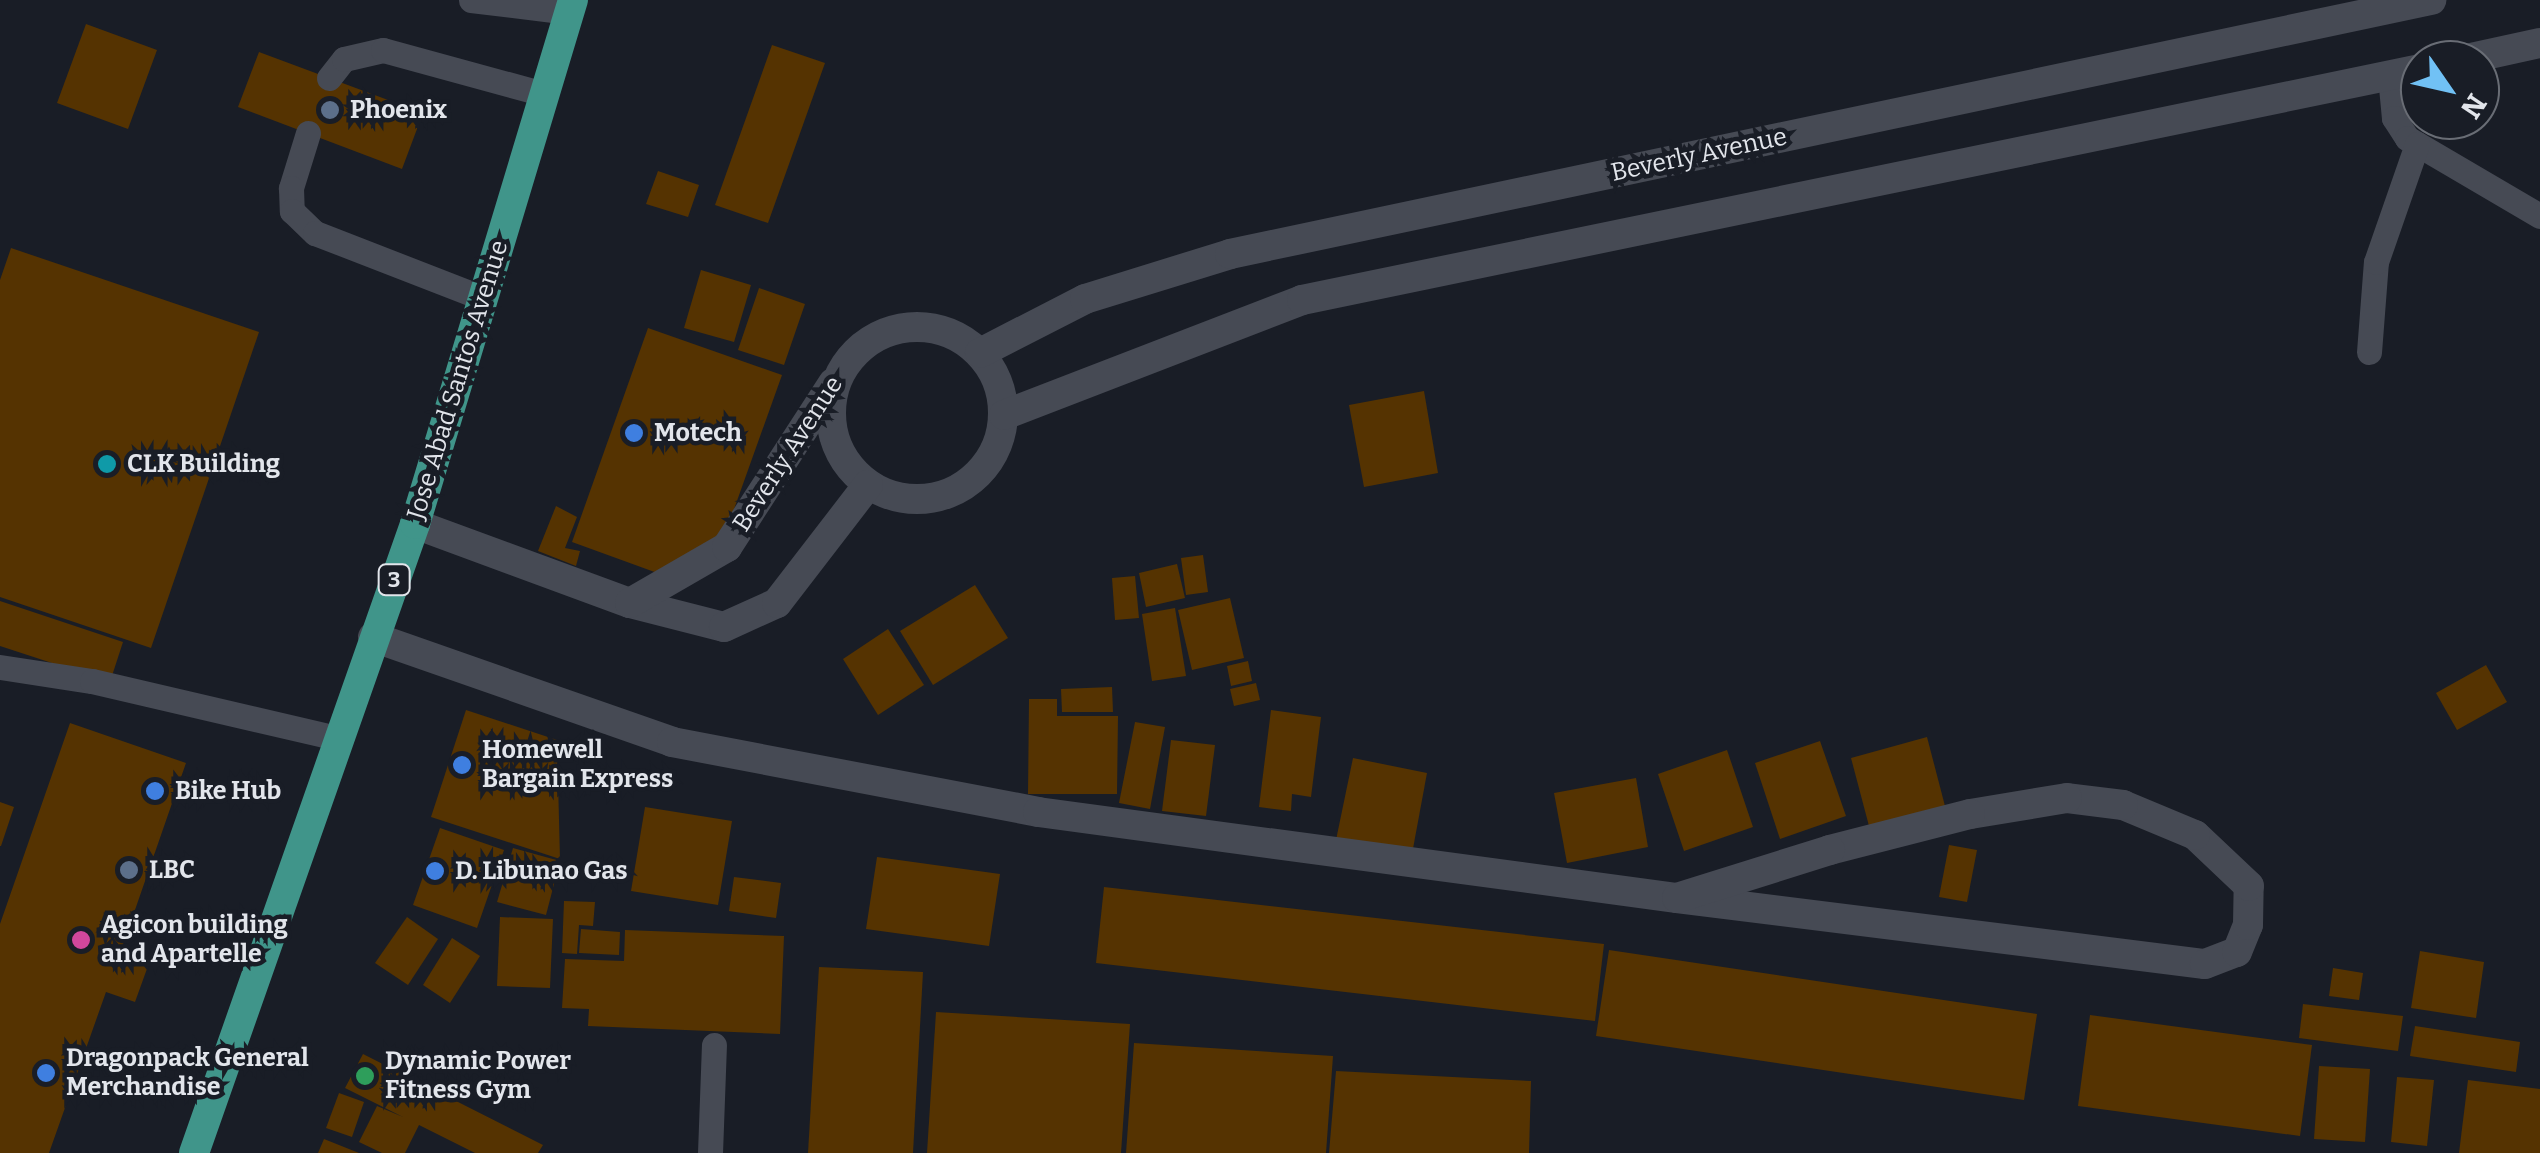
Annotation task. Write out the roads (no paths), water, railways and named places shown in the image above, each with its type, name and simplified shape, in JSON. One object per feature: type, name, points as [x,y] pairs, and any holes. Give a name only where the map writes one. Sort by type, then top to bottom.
[{"type":"highway","name":"Jose Abad Santos Avenue","points":[[194,1153],[414,524],[571,6]]},
{"type":"street","name":"Beverly Avenue","points":[[980,353],[1085,299],[1230,254],[2431,0]]},
{"type":"street","points":[[2500,52],[2540,43]]},
{"type":"street","points":[[1004,414],[1302,300],[2400,74]]},
{"type":"street","points":[[909,327],[948,333],[980,353],[998,382],[1004,414],[999,440],[968,483],[918,500],[868,485],[850,466],[834,431],[834,392],[844,367],[884,334],[909,327]]},
{"type":"street","name":"Beverly Avenue","points":[[630,603],[727,547],[844,367]]},
{"type":"street","points":[[414,524],[630,603],[724,627],[776,603],[868,485]]},
{"type":"street","points":[[373,638],[672,742],[1038,812],[1678,898],[2205,964],[2237,952],[2248,925],[2249,886],[2195,836],[2123,805],[2067,798],[1970,814],[1678,898]]},
{"type":"lane","points":[[471,0],[571,6]]},
{"type":"lane","points":[[328,78],[344,59],[383,50],[544,94]]},
{"type":"lane","points":[[2390,76],[2394,118],[2417,144],[2540,216]]},
{"type":"lane","points":[[308,133],[291,188],[292,211],[315,234],[482,298]]},
{"type":"lane","points":[[2369,352],[2376,262],[2417,144]]},
{"type":"lane","points":[[0,668],[92,681],[337,738]]},
{"type":"lane","points":[[710,1153],[714,1045]]},
{"type":"place","name":"Phoenix","points":[[330,110]]},
{"type":"place","name":"Motech","points":[[634,433]]},
{"type":"place","name":"CLK Building","points":[[107,464]]},
{"type":"place","name":"Homewell Bargain Express","points":[[462,765]]},
{"type":"place","name":"Bike Hub","points":[[155,791]]},
{"type":"place","name":"LBC","points":[[129,870]]},
{"type":"place","name":"D. Libunao Gas","points":[[435,871]]},
{"type":"place","name":"Agicon building and Apartelle","points":[[81,940]]},
{"type":"place","name":"Dragonpack General Merchandise","points":[[46,1073]]},
{"type":"place","name":"Dynamic Power Fitness Gym","points":[[365,1076]]}]
